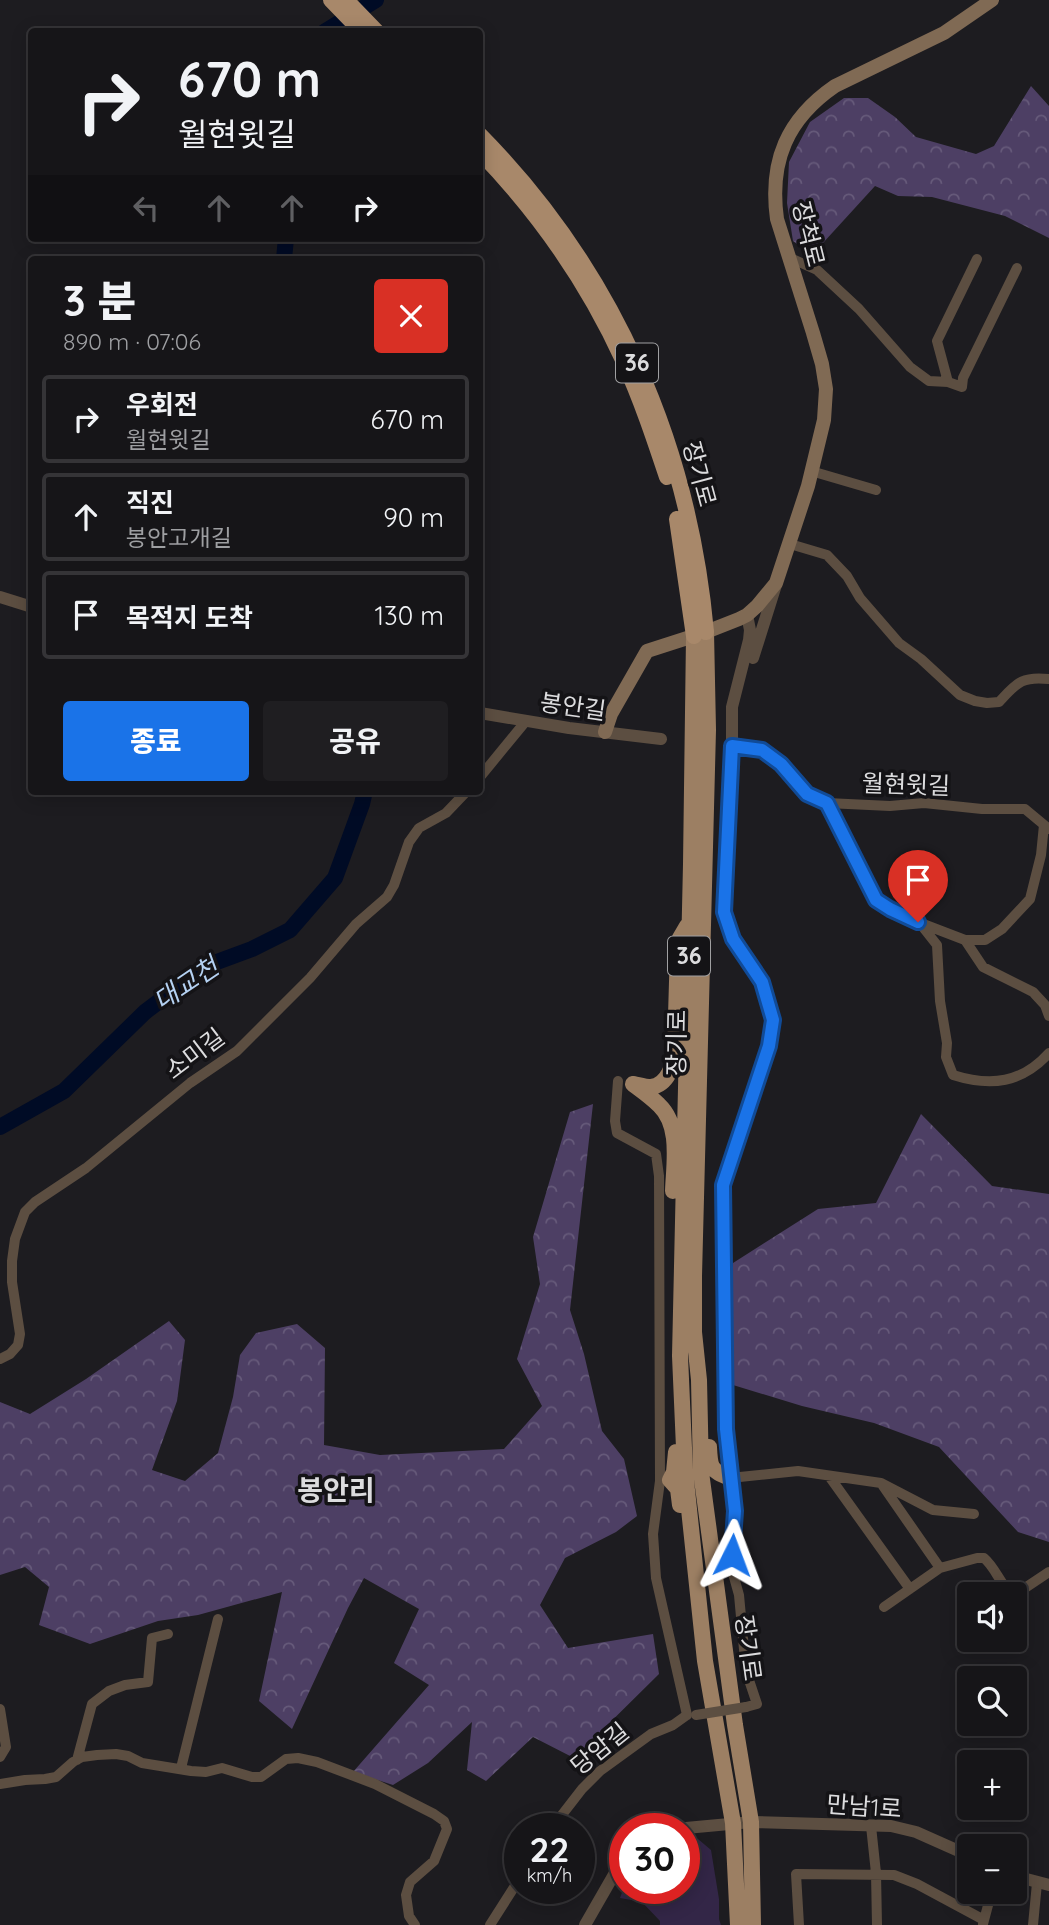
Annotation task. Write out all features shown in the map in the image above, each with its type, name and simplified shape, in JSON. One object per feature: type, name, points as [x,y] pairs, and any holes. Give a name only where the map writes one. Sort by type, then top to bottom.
[{"type":"highway","points":[[331,0],[358,28]]},
{"type":"highway","points":[[346,0],[373,28]]},
{"type":"highway","name":"장기로","points":[[483,138],[544,208],[576,252],[605,299],[635,358],[660,420],[678,476],[700,582],[700,634]]},
{"type":"highway","name":"장기로","points":[[483,155],[535,215],[566,258],[595,304],[624,362],[667,478],[700,634]]},
{"type":"main road","name":"장척로","points":[[776,583],[811,471],[824,420],[826,389],[819,353],[777,219],[777,178],[789,132],[800,116],[835,86],[944,33],[992,0]]},
{"type":"main road","points":[[605,732],[611,714],[647,651],[747,615],[776,583]]},
{"type":"main road","name":"장기로","points":[[700,634],[680,1356],[685,1471],[705,1661],[733,1823],[738,1925]]},
{"type":"main road","name":"장기로","points":[[700,634],[708,730],[694,1332],[699,1380],[701,1472],[751,1822],[753,1925]]},
{"type":"main road","points":[[682,1299],[673,1274],[674,1147],[671,1123],[659,1104],[633,1084],[650,1087],[657,1084],[672,1067],[675,1051],[678,947],[690,921]]},
{"type":"main road","points":[[680,1356],[673,1378],[676,1458],[674,1472],[665,1480],[678,1489],[696,1645],[705,1661]]},
{"type":"main road","points":[[699,1380],[708,1389],[710,1464],[714,1472],[730,1478]]},
{"type":"main road","points":[[710,1543],[716,1525],[712,1487],[717,1482],[730,1478]]},
{"type":"street","points":[[788,257],[817,270],[859,309],[910,367],[929,381],[948,382],[962,387],[963,379],[1017,268]]},
{"type":"street","points":[[948,382],[937,341],[976,259]]},
{"type":"street","points":[[811,471],[876,490]]},
{"type":"street","points":[[790,544],[827,555],[900,643],[960,695],[975,701],[999,702],[1013,685],[1024,679],[1049,679]]},
{"type":"street","points":[[732,707],[753,660],[776,583]]},
{"type":"street","points":[[0,597],[28,606]]},
{"type":"street","points":[[747,615],[750,640],[732,707],[724,912],[733,939],[762,982],[773,1020],[769,1046],[723,1185],[726,1429],[730,1478],[798,1471],[881,1483],[933,1510],[974,1514]]},
{"type":"street","name":"봉안길","points":[[483,714],[661,739]]},
{"type":"street","points":[[483,772],[526,721]]},
{"type":"street","name":"월현윗길","points":[[732,746],[762,750],[781,764],[807,794],[827,803],[890,806],[924,803],[982,809],[1025,809],[1046,827]]},
{"type":"street","name":"소미길","points":[[0,1359],[18,1346],[20,1334],[12,1282],[12,1261],[15,1239],[25,1212],[35,1202],[86,1168],[159,1107],[237,1051],[310,978],[356,924],[387,897],[413,834],[446,813],[463,795]]},
{"type":"street","points":[[827,803],[876,900],[918,922],[965,940],[985,940],[1002,929],[1030,899],[1046,827]]},
{"type":"street","points":[[918,922],[937,945],[940,1001],[947,1043],[946,1057],[953,1075],[982,1081],[1012,1079],[1037,1067],[1049,1053]]},
{"type":"street","points":[[965,940],[983,967],[1033,992],[1045,1005],[1049,1016]]},
{"type":"street","points":[[618,1081],[615,1121],[617,1133],[656,1154],[659,1176],[665,1480],[653,1534],[656,1578],[692,1715]]},
{"type":"street","points":[[829,1476],[911,1589]]},
{"type":"street","name":"당암길","points":[[563,1813],[600,1771],[651,1734],[692,1715],[757,1704],[746,1671],[738,1595],[732,1570],[735,1511],[730,1478]]},
{"type":"street","points":[[881,1483],[940,1568]]},
{"type":"street","points":[[884,1607],[940,1568],[977,1558],[984,1558],[989,1563],[1012,1594],[1049,1572]]},
{"type":"street","points":[[181,1769],[218,1619]]},
{"type":"street","points":[[77,1760],[92,1704],[109,1691],[125,1685],[148,1682],[152,1638],[168,1634]]},
{"type":"street","points":[[0,1709],[6,1747],[0,1757]]},
{"type":"street","points":[[1,1784],[55,1777],[77,1760],[97,1755],[116,1754],[142,1763],[206,1772],[222,1768],[252,1777],[261,1777],[286,1759],[298,1758],[317,1762],[351,1775],[444,1821],[447,1829],[434,1861],[410,1882],[406,1895],[409,1916],[415,1925]]},
{"type":"street","name":"만남1로","points":[[700,1826],[751,1822],[891,1826],[916,1832],[957,1850]]},
{"type":"street","points":[[871,1826],[876,1873],[877,1925]]},
{"type":"street","points":[[799,1925],[796,1874],[876,1873],[903,1877],[984,1922],[988,1904]]},
{"type":"street","points":[[585,1925],[609,1883]]},
{"type":"street","points":[[1033,1925],[1043,1884]]},
{"type":"street","points":[[490,1925],[504,1903]]},
{"type":"green space","points":[[1031,86],[1049,106],[1049,238],[1005,216],[932,197],[898,196],[875,186],[812,255],[793,241],[787,203],[789,162],[810,122],[844,98],[868,98],[895,117],[916,137],[976,154],[994,146]]},
{"type":"green space","points":[[593,1104],[570,1310],[584,1354],[602,1431],[624,1459],[637,1516],[616,1532],[565,1558],[540,1605],[568,1648],[653,1634],[659,1674],[574,1758],[533,1737],[486,1781],[467,1770],[472,1722],[428,1763],[393,1785],[353,1772],[429,1685],[394,1663],[419,1609],[364,1578],[292,1729],[259,1701],[282,1592],[198,1615],[158,1621],[90,1644],[39,1625],[49,1587],[25,1567],[0,1575],[0,1402],[30,1414],[169,1321],[185,1340],[177,1401],[152,1470],[185,1481],[218,1453],[233,1397],[240,1355],[256,1333],[297,1324],[325,1348],[324,1445],[380,1455],[504,1449],[542,1406],[517,1359],[540,1284],[533,1237],[570,1112]]},
{"type":"green space","points":[[921,1114],[992,1186],[1049,1194],[1049,1542],[1018,1532],[939,1447],[874,1423],[802,1406],[733,1385],[733,1263],[818,1209],[876,1203]]},
{"type":"shaded area","points":[[700,1841],[711,1850],[721,1925],[660,1925],[660,1921],[644,1904],[700,1904]]},
{"type":"waterway","name":"대교천","points":[[330,28],[376,0]]},
{"type":"waterway","name":"대교천","points":[[284,256],[286,242]]},
{"type":"waterway","name":"대교천","points":[[0,1127],[64,1091],[145,1012],[206,966],[252,949],[290,930],[335,878],[364,795]]},
{"type":"district","name":"봉안리","points":[[336,1490]]},
{"type":"route","points":[[732,1555],[735,1511],[726,1429],[723,1185],[769,1046],[773,1020],[762,982],[733,939],[724,912],[732,746],[762,750],[781,764],[807,794],[827,803],[876,900],[918,922]]}]
